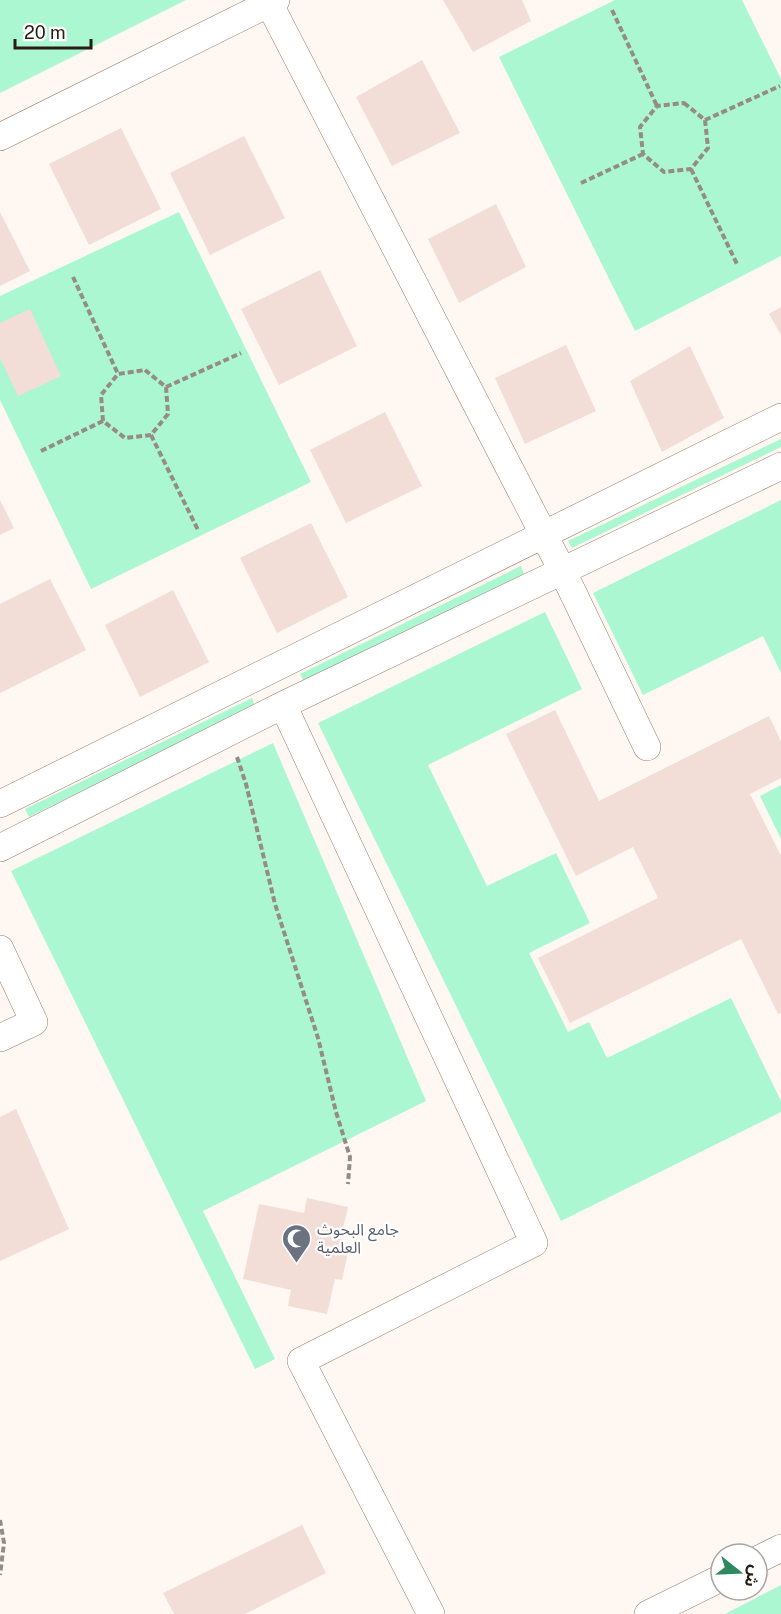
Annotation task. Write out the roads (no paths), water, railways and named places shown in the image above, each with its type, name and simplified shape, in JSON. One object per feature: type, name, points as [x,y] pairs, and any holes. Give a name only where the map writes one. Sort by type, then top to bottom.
[{"type":"street","points":[[0,137],[272,2],[563,572],[647,747]]},
{"type":"street","points":[[0,804],[781,417]]},
{"type":"street","points":[[0,816],[6,845],[284,705],[781,466]]},
{"type":"street","points":[[284,705],[534,1243],[301,1361],[430,1614]]},
{"type":"street","points":[[0,949],[34,1022],[0,1038]]},
{"type":"street","points":[[648,1614],[709,1584]]},
{"type":"place","name":"جامع البحوث العلمية","points":[[296,1264]]}]
